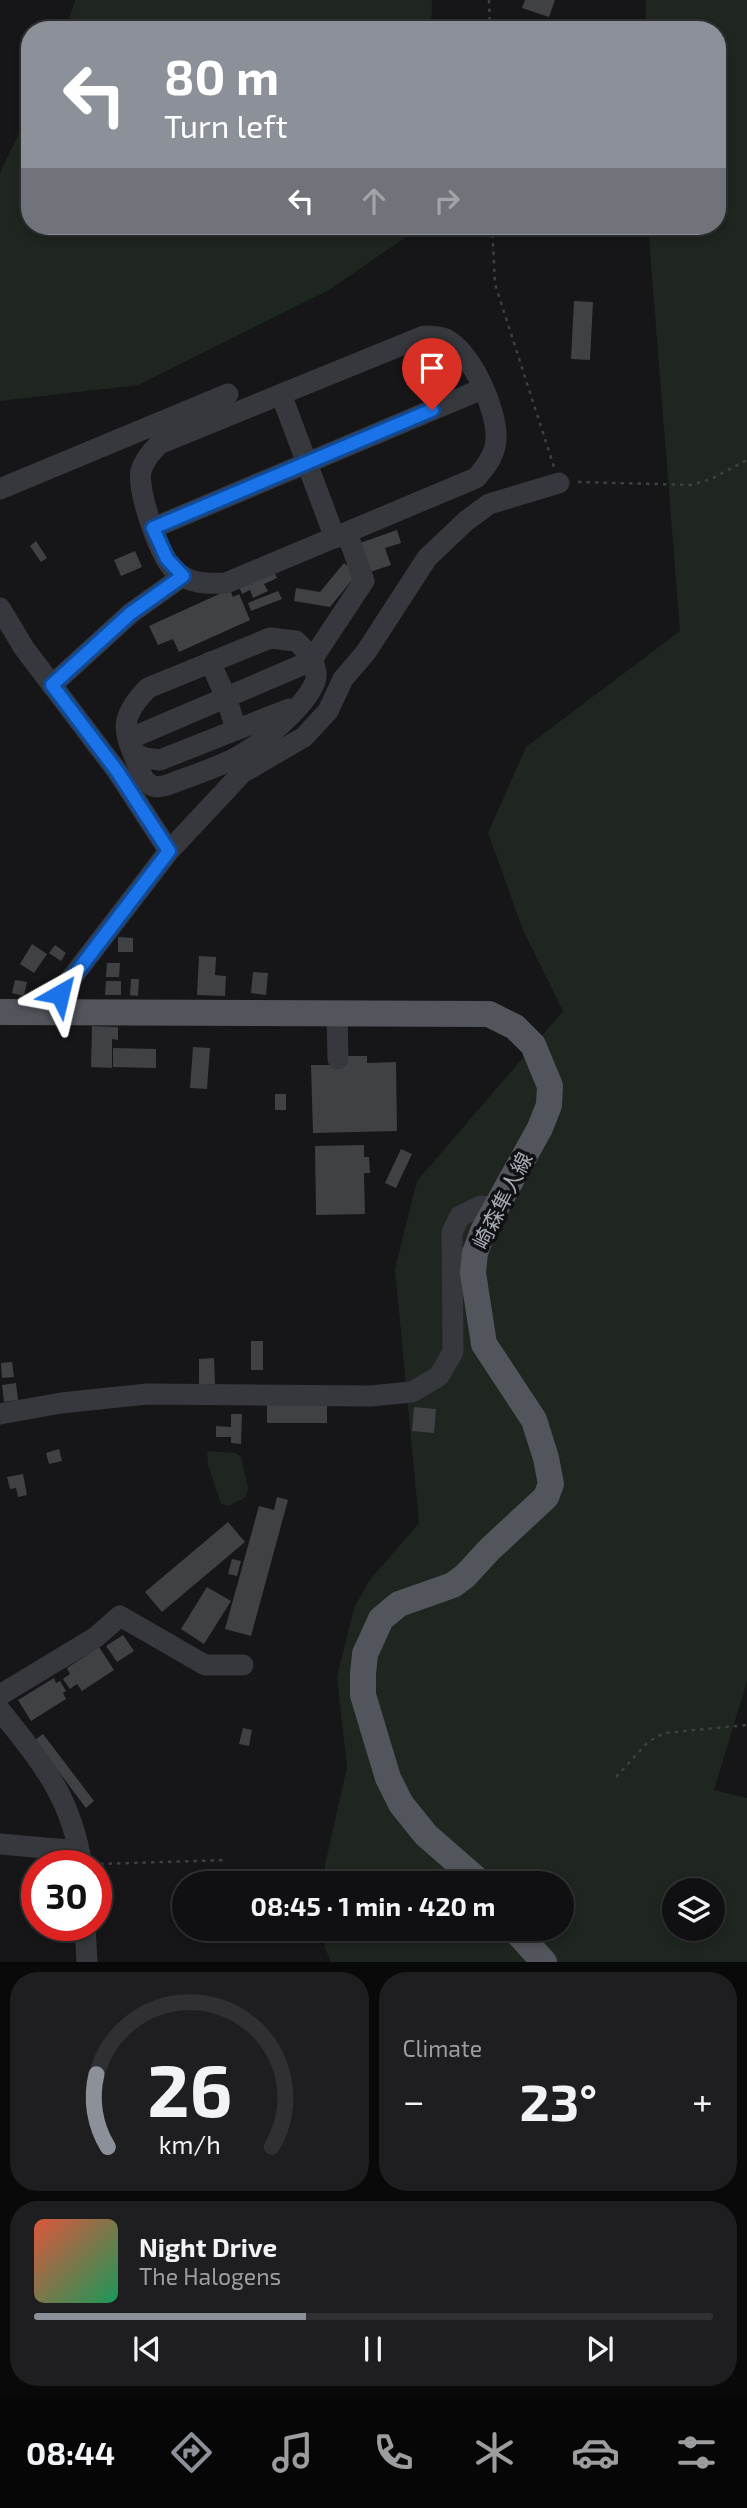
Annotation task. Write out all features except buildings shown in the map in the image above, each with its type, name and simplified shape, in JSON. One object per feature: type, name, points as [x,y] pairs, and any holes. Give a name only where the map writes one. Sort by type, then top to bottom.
[{"type":"main road","name":"崎森隼人線","points":[[0,1012],[337,1016],[489,1014],[514,1027],[533,1045],[550,1086],[549,1105],[540,1128],[483,1231],[475,1253],[473,1273],[480,1329],[492,1358],[534,1420],[551,1484],[546,1497],[490,1549],[466,1576],[453,1585],[399,1604],[381,1619],[365,1654],[363,1674],[363,1695],[388,1778],[401,1804],[426,1835],[467,1871]]},
{"type":"main road","points":[[525,1941],[544,1962]]},
{"type":"street","points":[[424,336],[447,340],[472,364],[494,419],[496,439],[487,466],[476,478],[457,487],[226,583],[208,584],[183,576],[167,559],[153,528],[140,483],[141,470],[147,456],[159,444],[281,394],[424,336]]},
{"type":"street","points":[[153,528],[482,389]]},
{"type":"street","points":[[0,489],[228,394]]},
{"type":"street","points":[[131,746],[226,697],[311,661],[364,581],[307,463],[281,394]]},
{"type":"street","points":[[44,1014],[169,851],[242,774],[304,737],[328,711],[343,678],[366,652],[423,564],[466,521],[489,504],[559,482]]},
{"type":"street","points":[[52,685],[131,613],[183,576]]},
{"type":"street","points":[[0,608],[24,648],[117,771],[169,851]]},
{"type":"street","points":[[270,638],[296,641],[317,674],[315,683],[302,703],[250,749],[170,785],[156,788],[148,784],[131,746],[125,729],[127,714],[133,703],[148,688],[210,662],[270,638]]},
{"type":"street","points":[[210,662],[226,697],[236,729]]},
{"type":"street","points":[[131,746],[145,758],[160,760],[302,703]]},
{"type":"street","points":[[337,1016],[338,1059]]},
{"type":"street","points":[[0,1414],[61,1403],[147,1394],[370,1396],[412,1392],[439,1376],[453,1352],[452,1232],[460,1216],[481,1206],[498,1208]]},
{"type":"street","points":[[0,1695],[96,1637],[120,1616],[205,1665],[243,1665]]},
{"type":"street","points":[[0,1710],[47,1768],[75,1827],[79,1850]]},
{"type":"street","points":[[0,1844],[30,1850]]},
{"type":"street","points":[[86,1941],[87,1962]]},
{"type":"path","points":[[489,0],[490,21]]},
{"type":"path","points":[[492,235],[495,284],[559,482],[691,485],[711,479],[747,460]]},
{"type":"path","points":[[617,1777],[648,1742],[664,1733],[747,1725]]},
{"type":"path","points":[[112,1860],[226,1860]]},
{"type":"shaded area","points":[[75,0],[432,0],[431,21],[69,21]]},
{"type":"shaded area","points":[[646,0],[747,0],[747,1681],[714,1790],[747,1798],[747,1962],[331,1962],[325,1948],[325,1941],[574,1941],[574,1871],[325,1871],[347,1767],[337,1677],[354,1608],[369,1581],[419,1523],[395,1269],[417,1181],[563,1011],[523,930],[488,833],[526,747],[680,631],[649,235],[726,235],[726,21],[646,21]]},
{"type":"shaded area","points":[[21,129],[21,235],[409,235],[329,290],[138,385],[0,401],[0,173]]},
{"type":"shaded area","points":[[207,1451],[235,1453],[241,1457],[248,1488],[246,1497],[228,1506],[221,1504],[208,1465]]},
{"type":"route","points":[[60,994],[169,851],[117,771],[52,685],[131,613],[183,576],[174,570],[167,559],[153,528],[432,410]]}]
